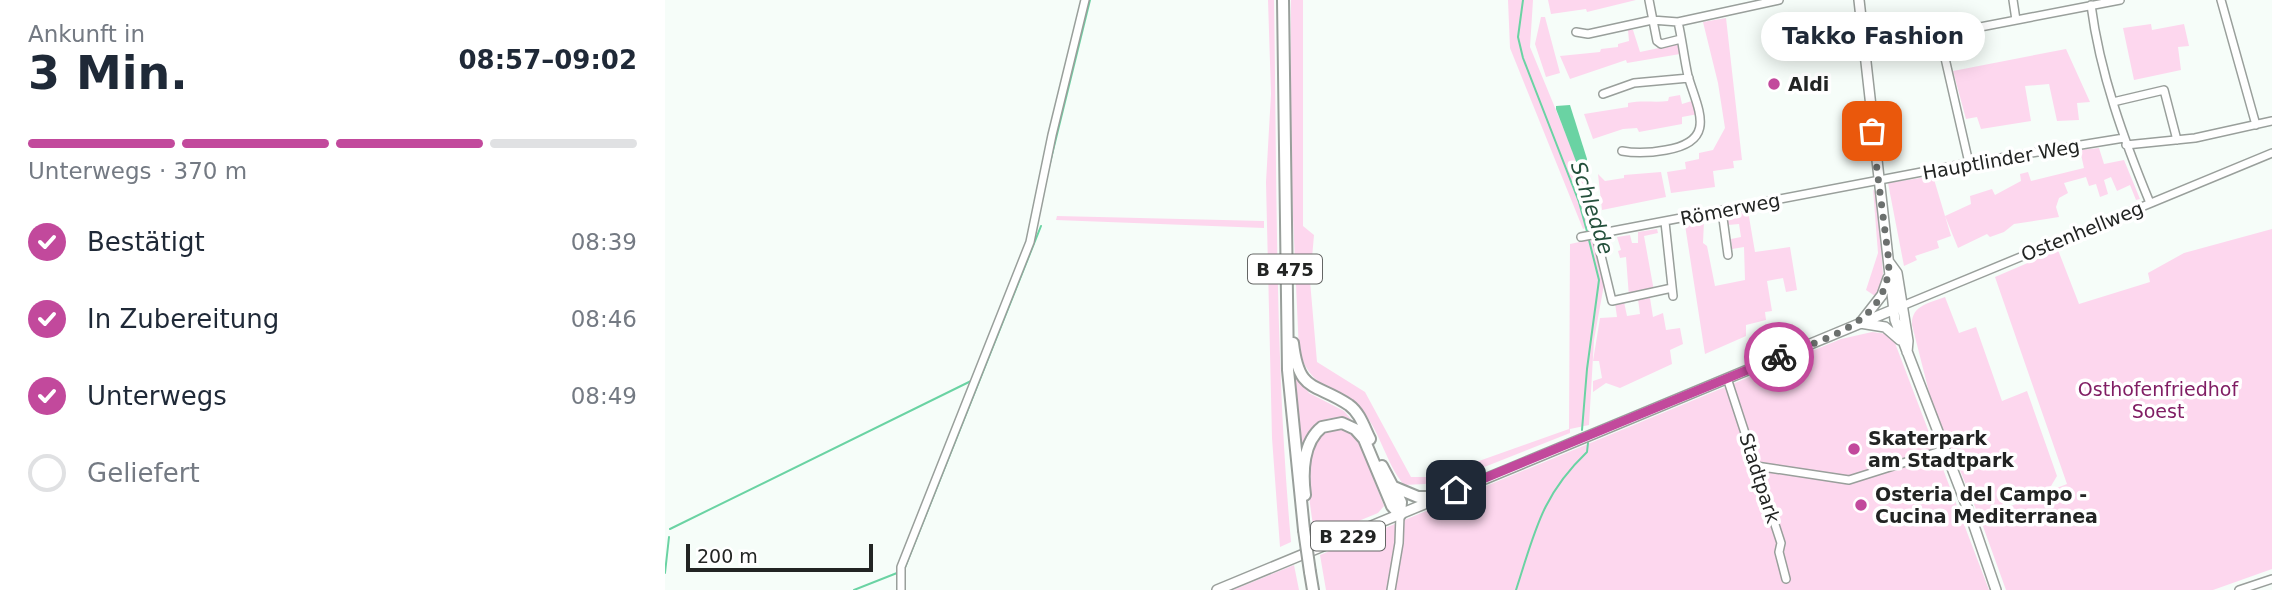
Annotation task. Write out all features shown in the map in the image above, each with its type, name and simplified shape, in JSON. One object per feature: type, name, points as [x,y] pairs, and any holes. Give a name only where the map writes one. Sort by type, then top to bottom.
[{"type":"highway","name":"B 475","points":[[1283,0],[1290,418],[1313,590]]},
{"type":"highway","points":[[1287,329],[1304,378],[1317,390],[1347,404],[1355,411],[1401,502],[1400,515]]},
{"type":"highway","points":[[1303,525],[1307,507],[1304,475],[1310,440],[1322,426],[1338,422],[1350,426],[1362,436],[1392,506],[1400,515]]},
{"type":"highway","points":[[1392,485],[1409,495],[1441,497]]},
{"type":"main road","points":[[1859,0],[1889,275],[1907,352]]},
{"type":"main road","points":[[1889,262],[1896,273],[1901,341]]},
{"type":"main road","points":[[1889,275],[1882,295],[1860,323],[1885,327],[1901,341],[1907,352],[1996,590]]},
{"type":"main road","name":"B 229","points":[[1217,590],[1898,307]]},
{"type":"street","points":[[901,590],[901,567],[1030,242],[1052,135],[1085,0]]},
{"type":"street","points":[[1649,0],[1657,41],[1661,44],[1681,39]]},
{"type":"street","points":[[1576,33],[1588,34],[1652,20],[1678,22],[1779,0]]},
{"type":"street","points":[[2013,0],[2016,20]]},
{"type":"street","points":[[1969,163],[1942,45],[1944,34],[2120,0]]},
{"type":"street","points":[[2221,0],[2256,125]]},
{"type":"street","points":[[2091,5],[2113,102],[2150,204]]},
{"type":"street","points":[[1622,151],[1641,155],[1679,148],[1695,138],[1701,125],[1700,107],[1689,78],[1678,22]]},
{"type":"street","points":[[1603,94],[1634,83],[1689,78]]},
{"type":"street","points":[[2113,102],[2165,90],[2177,140]]},
{"type":"street","name":"Hauptlinder Weg","points":[[1878,181],[1969,163],[2125,141],[2177,140],[2272,121]]},
{"type":"street","name":"Ostenhellweg","points":[[1898,307],[2272,153]]},
{"type":"street","name":"Römerweg","points":[[1581,237],[1878,181]]},
{"type":"street","points":[[1722,211],[1728,255]]},
{"type":"street","points":[[1596,235],[1612,301],[1673,292],[1665,222]]},
{"type":"street","name":"Stadtpark","points":[[1727,378],[1781,543],[1779,552],[1786,579]]},
{"type":"street","points":[[1756,466],[1849,480],[1944,450]]},
{"type":"street","points":[[1391,590],[1399,544],[1400,515]]},
{"type":"street","points":[[2239,590],[2272,579]]},
{"type":"green space","points":[[1268,0],[1274,0],[1279,339],[1291,542],[1280,547],[1272,438],[1266,182],[1271,94]]},
{"type":"green space","points":[[1291,0],[1303,0],[1303,226],[1314,235],[1310,281],[1317,362],[1365,392],[1411,477],[1434,477],[1569,429],[1570,244],[1594,239],[1605,279],[1594,340],[1589,425],[1570,429],[1570,433],[1444,483],[1404,485],[1364,413],[1346,397],[1320,383],[1305,366],[1299,352],[1290,149]]},
{"type":"green space","points":[[1508,0],[1533,0],[1530,47],[1595,205],[1598,223],[1583,229],[1510,48]]},
{"type":"green space","points":[[1548,0],[1636,0],[1587,12],[1586,9],[1551,14]]},
{"type":"green space","points":[[1541,17],[1545,17],[1560,73],[1546,77],[1535,44]]},
{"type":"green space","points":[[1726,18],[1742,160],[1733,161],[1734,168],[1713,171],[1715,187],[1671,193],[1667,172],[1686,169],[1685,162],[1699,159],[1699,153],[1713,150],[1725,128],[1718,83],[1703,22]]},
{"type":"green space","points":[[2151,24],[2152,30],[2184,24],[2189,46],[2178,47],[2181,70],[2134,80],[2123,28]]},
{"type":"green space","points":[[1628,30],[1633,30],[1640,52],[1678,44],[1680,54],[1627,63],[1626,60],[1570,79],[1560,56],[1600,52],[1601,49],[1618,47],[1618,44],[1629,41]]},
{"type":"green space","points":[[2066,49],[2090,102],[2077,103],[2079,120],[2057,121],[2049,84],[2025,86],[2031,121],[1981,129],[1977,117],[1966,119],[1953,71]]},
{"type":"green space","points":[[1680,95],[1682,104],[1695,100],[1698,114],[1682,117],[1682,124],[1639,132],[1637,128],[1623,129],[1593,139],[1584,114],[1628,107],[1628,103],[1633,102],[1668,101],[1669,97]]},
{"type":"green space","points":[[2099,148],[2104,164],[2124,160],[2140,199],[2136,200],[2130,185],[2117,191],[2111,177],[2104,180],[2108,194],[2100,197],[2096,184],[2089,186],[2086,177],[2064,183],[2068,193],[2059,198],[2056,207],[2059,217],[2014,224],[2004,232],[1990,237],[1987,234],[1958,248],[1945,216],[1971,204],[1970,196],[1992,189],[1995,195],[2021,181],[2020,174],[2028,172],[2031,181],[2084,168],[2080,150]]},
{"type":"green space","points":[[1661,172],[1666,197],[1602,210],[1598,174],[1605,181],[1624,178],[1624,175]]},
{"type":"green space","points":[[1933,176],[1951,236],[1937,241],[1939,248],[1915,256],[1917,260],[1904,266],[1888,183]]},
{"type":"green space","points":[[1873,189],[1877,196],[1883,274],[1878,298],[1866,290],[1878,253]]},
{"type":"green space","points":[[1748,211],[1755,252],[1790,247],[1797,290],[1786,292],[1783,278],[1767,281],[1772,311],[1765,312],[1766,320],[1746,325],[1746,336],[1705,354],[1685,225],[1704,221],[1703,243],[1707,246],[1715,286],[1745,280],[1744,247],[1732,249],[1731,239],[1741,237],[1739,224],[1728,225],[1726,215]]},
{"type":"green space","points":[[1057,216],[1264,221],[1264,228],[1056,220]]},
{"type":"green space","points":[[1657,229],[1658,233],[1644,236],[1654,291],[1629,297],[1626,257],[1620,258],[1618,251],[1621,250],[1617,237],[1630,235],[1632,243],[1638,243],[1638,232]]},
{"type":"green space","name":"Osthofenfriedhof Soest","points":[[2272,229],[2272,569],[2213,590],[2006,590],[1980,518],[2067,484],[1995,277],[2058,250],[2079,304],[2150,282],[2148,273],[2184,253]]},
{"type":"green space","points":[[1945,297],[1959,333],[1976,327],[2002,401],[2027,391],[2057,476],[2051,486],[1978,514],[1931,400],[1912,325],[1918,309]]},
{"type":"green space","points":[[1650,298],[1653,317],[1663,313],[1666,330],[1680,328],[1683,344],[1670,350],[1672,364],[1620,388],[1606,383],[1593,392],[1593,381],[1602,378],[1599,361],[1593,361],[1600,318],[1617,317],[1615,303],[1624,302],[1627,316],[1640,314],[1638,299]]},
{"type":"green space","points":[[1872,332],[1888,334],[1895,343],[1989,590],[1326,590],[1320,555],[1841,339]]},
{"type":"green space","points":[[1295,373],[1309,393],[1344,411],[1357,426],[1335,418],[1318,424],[1307,440],[1300,462]]},
{"type":"green space","points":[[1343,426],[1357,436],[1384,506],[1378,513],[1315,539],[1309,486],[1313,446],[1318,433]]},
{"type":"green space","points":[[1294,565],[1299,590],[1233,590]]},
{"type":"shaded area","points":[[1570,105],[1587,159],[1586,169],[1577,164],[1556,109],[1556,106]]},
{"type":"waterway","points":[[1046,179],[1090,0]]},
{"type":"waterway","name":"Schledde","points":[[1523,0],[1518,37],[1523,58],[1579,202],[1588,235]]},
{"type":"waterway","points":[[904,570],[1041,226]]},
{"type":"waterway","name":"Schledde","points":[[1582,430],[1599,280],[1589,240]]},
{"type":"waterway","points":[[670,529],[971,381]]},
{"type":"waterway","name":"Schledde","points":[[1516,590],[1541,516],[1559,484],[1587,452],[1588,443]]},
{"type":"waterway","points":[[665,573],[669,537]]},
{"type":"waterway","points":[[854,590],[897,573]]},
{"type":"way so far","points":[[1779,357],[1860,323],[1882,295],[1889,275],[1889,262],[1872,131]]},
{"type":"place","name":"Aldi","points":[[1774,84]]},
{"type":"place","name":"Takko Fashion","points":[[1872,131]]},
{"type":"place","name":"Skaterpark am Stadtpark","points":[[1854,449]]},
{"type":"place","name":"Osteria del Campo - Cucina Mediterranea","points":[[1861,505]]},
{"type":"route","points":[[1456,490],[1779,357]]}]
